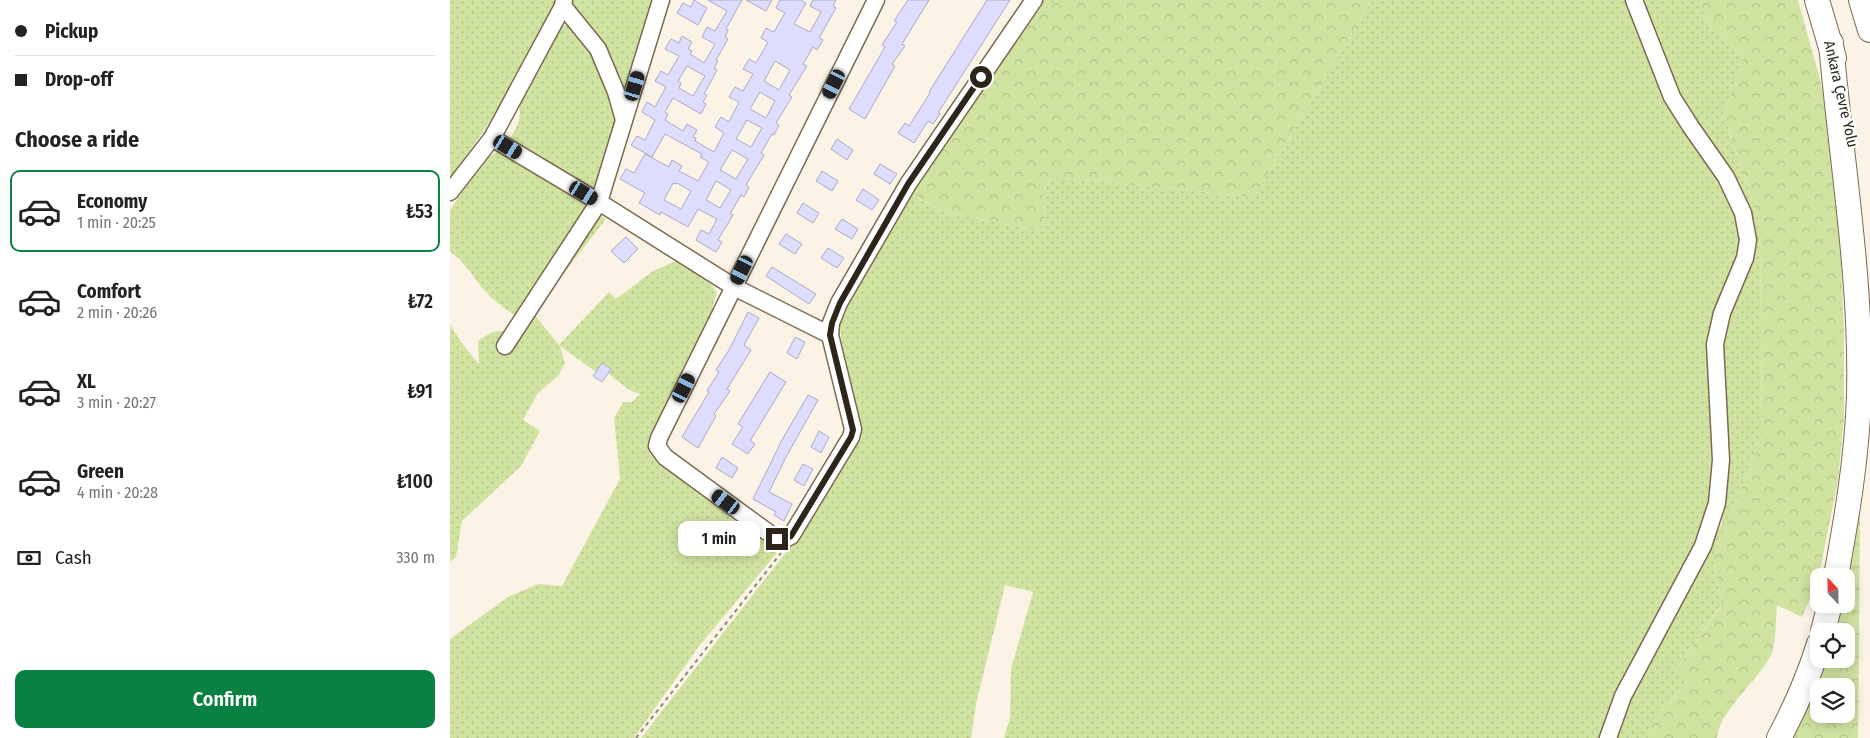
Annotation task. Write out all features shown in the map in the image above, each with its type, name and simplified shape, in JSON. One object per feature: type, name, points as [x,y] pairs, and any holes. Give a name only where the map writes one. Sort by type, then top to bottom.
[{"type":"highway","name":"Ankara Çevre Yolu","points":[[1817,0],[1831,43],[1859,175],[1870,278]]},
{"type":"highway","points":[[1861,0],[1870,30]]},
{"type":"highway","points":[[1831,43],[1837,118],[1854,259],[1859,394],[1855,460],[1837,568]]},
{"type":"highway","points":[[1779,738],[1794,709],[1811,668]]},
{"type":"street","points":[[505,346],[600,202],[661,0]]},
{"type":"street","points":[[876,0],[659,438],[657,446],[665,457],[772,536],[783,540],[791,536],[851,437],[853,430],[830,335],[832,323],[840,303],[908,184],[1034,0]]},
{"type":"street","points":[[1608,738],[1622,696],[1703,546],[1717,503],[1721,460],[1715,344],[1722,313],[1746,258],[1748,240],[1743,213],[1726,177],[1672,97],[1634,0]]},
{"type":"street","points":[[450,192],[492,138],[564,3],[598,50],[616,92],[624,120]]},
{"type":"street","points":[[492,138],[600,202],[734,287],[830,335]]},
{"type":"path","points":[[636,738],[783,551],[791,536]]},
{"type":"green space","points":[[450,0],[558,0],[523,65],[485,129],[450,178]]},
{"type":"green space","points":[[572,0],[655,0],[624,105],[571,5]]},
{"type":"green space","points":[[1043,0],[1057,0],[1029,23]]},
{"type":"green space","points":[[1057,0],[1372,0],[1254,197],[1052,177],[1043,192],[1046,211],[1042,231],[944,212],[911,194],[1029,23]]},
{"type":"green space","points":[[1372,0],[1627,0],[1639,36],[1662,82],[1718,177],[1743,229],[1742,256],[1721,296],[1707,341],[1714,430],[1705,530],[1603,738],[1004,738],[1010,718],[1011,669],[1033,592],[1005,585],[976,704],[971,738],[641,738],[787,551],[856,436],[839,323],[910,194],[944,212],[1042,231],[1046,211],[1043,192],[1052,177],[1254,197]]},
{"type":"green space","points":[[1640,0],[1700,0],[1707,23],[1744,57],[1724,115],[1760,224],[1762,436],[1713,560],[1721,596],[1720,607],[1675,671],[1689,679],[1652,724],[1647,738],[1614,738],[1620,718],[1722,523],[1729,462],[1722,350],[1725,314],[1754,233],[1675,89]]},
{"type":"green space","points":[[1700,0],[1798,0],[1820,79],[1829,120],[1843,227],[1841,257],[1844,333],[1844,417],[1838,481],[1820,568],[1810,568],[1810,598],[1802,617],[1777,605],[1773,651],[1766,664],[1724,718],[1717,738],[1647,738],[1652,724],[1689,679],[1675,671],[1720,608],[1721,596],[1713,560],[1762,436],[1760,224],[1724,115],[1744,57],[1707,23]]},
{"type":"green space","points":[[572,24],[594,53],[614,100],[618,126],[607,197],[509,140],[520,116],[517,101],[561,26]]},
{"type":"green space","points":[[501,150],[606,219],[533,313],[559,345],[609,292],[616,299],[653,271],[676,261],[699,270],[717,292],[708,323],[691,365],[648,443],[668,468],[778,547],[776,554],[699,646],[634,738],[450,738],[450,639],[508,597],[538,584],[562,586],[620,479],[614,418],[623,402],[632,402],[640,394],[629,390],[608,373],[611,369],[602,363],[596,372],[560,346],[565,363],[558,376],[538,393],[523,420],[540,431],[521,466],[462,521],[456,557],[450,562],[450,325],[479,364],[478,341],[497,331],[506,332],[527,323],[494,300],[464,264],[450,252],[450,210],[479,166],[490,156]]},
{"type":"green space","points":[[1860,510],[1858,738],[1790,738],[1810,690],[1810,723],[1855,723],[1855,678],[1815,678],[1819,668],[1855,668],[1855,623],[1834,623],[1836,613],[1855,613],[1855,568],[1848,568]]},
{"type":"building","points":[[694,0],[707,8],[698,25],[677,13],[683,3],[691,7]]},
{"type":"building","points":[[708,0],[742,0],[726,29],[728,30],[725,37],[728,39],[716,60],[718,61],[714,68],[717,70],[704,94],[707,95],[703,102],[706,104],[701,114],[673,98],[665,112],[668,114],[665,120],[683,131],[687,124],[697,130],[693,137],[696,138],[695,141],[714,152],[724,133],[715,127],[721,117],[729,122],[739,102],[729,97],[735,87],[743,91],[753,74],[743,69],[749,59],[756,63],[768,42],[761,38],[766,28],[774,32],[785,13],[776,8],[780,0],[801,0],[806,3],[794,24],[810,32],[821,12],[810,6],[813,0],[836,0],[833,6],[836,8],[819,38],[823,40],[817,50],[813,47],[803,64],[807,66],[789,95],[792,97],[776,123],[779,125],[774,135],[772,134],[761,153],[764,155],[746,185],[749,187],[744,197],[741,195],[730,214],[733,215],[718,240],[722,242],[716,252],[696,240],[701,230],[709,234],[717,219],[698,209],[688,227],[661,212],[660,215],[639,203],[645,193],[620,179],[626,169],[634,173],[645,154],[669,167],[672,160],[682,166],[679,171],[698,181],[709,162],[700,157],[702,154],[665,134],[652,157],[631,145],[637,136],[645,140],[655,120],[642,112],[647,102],[655,107],[666,87],[655,81],[661,71],[668,75],[679,56],[665,49],[671,39],[679,43],[682,36],[692,42],[688,49],[692,51],[690,54],[704,63],[715,44],[702,37],[707,27],[715,31],[727,11]],"holes":[[[775,61],[790,70],[779,90],[764,81]],[[687,66],[705,76],[693,96],[679,88],[681,83],[678,81]],[[760,92],[775,101],[766,118],[750,109]],[[747,120],[762,128],[751,147],[736,139]],[[732,150],[748,159],[736,179],[720,170]],[[716,181],[731,190],[720,208],[706,200]],[[673,183],[677,183],[691,191],[681,209],[664,200]]]},
{"type":"building","points":[[746,0],[772,0],[766,11]]},
{"type":"building","points":[[908,0],[929,0],[902,44],[905,46],[892,64],[895,66],[865,119],[849,109],[885,47],[882,45],[897,22],[894,21]]},
{"type":"building","points":[[987,0],[1010,0],[938,113],[940,114],[933,124],[928,121],[914,143],[898,133],[905,123],[909,126]]},
{"type":"building","points":[[837,139],[853,150],[847,160],[831,149]]},
{"type":"building","points":[[880,164],[897,174],[890,184],[874,174]]},
{"type":"building","points":[[822,171],[838,181],[832,191],[816,181]]},
{"type":"building","points":[[863,189],[879,200],[872,210],[856,200]]},
{"type":"building","points":[[803,203],[819,213],[813,223],[797,213]]},
{"type":"building","points":[[842,219],[858,229],[852,239],[835,229]]},
{"type":"building","points":[[786,234],[802,244],[795,254],[779,244]]},
{"type":"building","points":[[626,237],[638,249],[624,263],[611,251]]},
{"type":"building","points":[[828,248],[844,258],[837,268],[821,258]]},
{"type":"building","points":[[772,267],[816,294],[809,304],[766,276]]},
{"type":"building","points":[[748,312],[759,318],[744,345],[751,350],[727,389],[730,391],[714,414],[716,416],[698,448],[682,437],[709,392],[707,391],[719,372],[716,370],[729,350]]},
{"type":"building","points":[[795,337],[805,342],[797,359],[787,353]]},
{"type":"building","points":[[602,363],[611,369],[602,382],[593,376]]},
{"type":"building","points":[[770,372],[786,382],[750,441],[755,444],[748,454],[732,444],[743,427],[738,424]]},
{"type":"building","points":[[808,395],[818,400],[769,492],[792,504],[784,521],[774,515],[776,512],[753,499],[782,440]]},
{"type":"building","points":[[819,431],[829,437],[821,453],[811,447]]},
{"type":"building","points":[[722,457],[738,468],[732,478],[716,468]]},
{"type":"building","points":[[803,464],[813,469],[804,486],[794,480]]},
{"type":"route","points":[[777,539],[783,540],[791,536],[849,443],[853,430],[830,335],[832,323],[840,303],[908,184],[981,77]]}]
